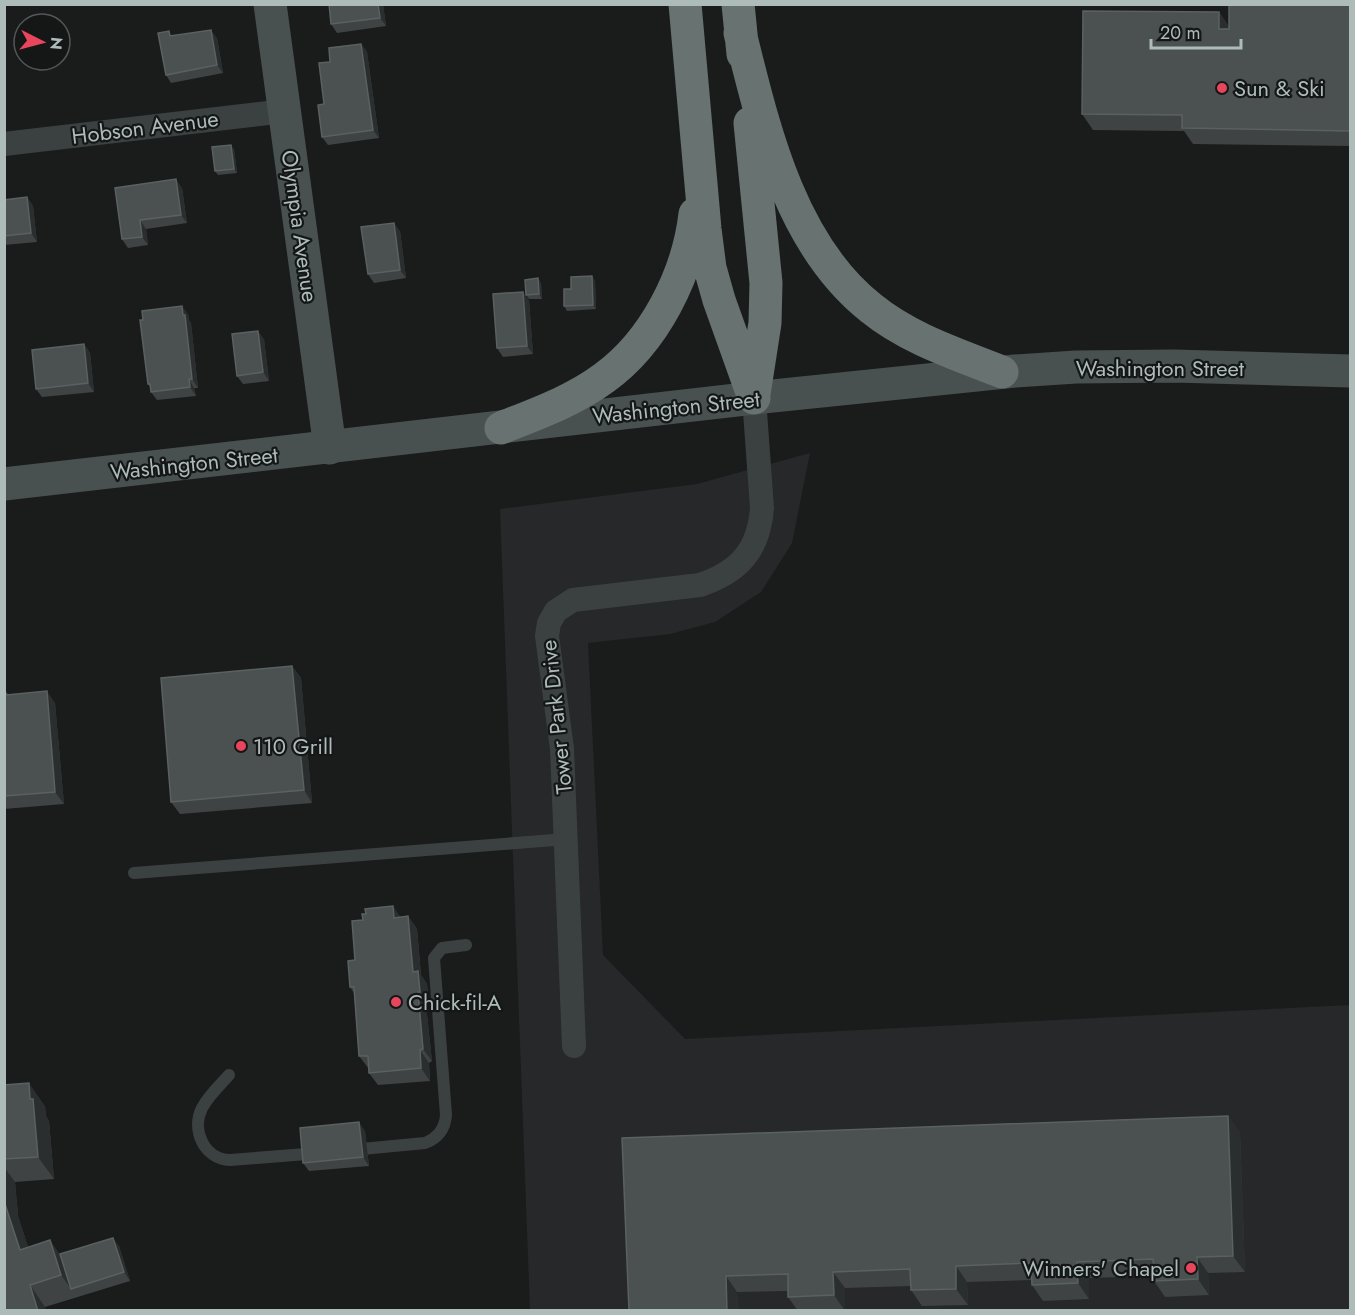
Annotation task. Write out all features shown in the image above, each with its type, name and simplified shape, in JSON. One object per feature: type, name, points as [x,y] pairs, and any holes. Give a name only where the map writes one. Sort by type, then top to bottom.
[{"type":"highway","points":[[685,4],[705,229],[713,279],[754,398]]},
{"type":"highway","points":[[739,19],[762,226],[766,283],[762,343],[754,398]]},
{"type":"highway","points":[[739,19],[760,105],[790,196],[801,222],[834,272],[871,309],[897,325],[930,343],[1002,372]]},
{"type":"highway","points":[[501,428],[554,407],[593,385],[619,366],[643,339],[670,295],[684,261],[694,223],[700,176]]},
{"type":"main road","name":"Olympia Avenue","points":[[270,4],[330,448]]},
{"type":"main road","name":"Washington Street","points":[[4,484],[754,398],[1002,372],[1076,367],[1174,366],[1350,371]]},
{"type":"street","name":"Hobson Avenue","points":[[4,144],[285,111]]},
{"type":"street","name":"Tower Park Drive","points":[[574,1046],[562,749],[547,636],[549,623],[556,611],[573,600],[700,585],[731,572],[742,561],[757,536],[762,508],[754,398]]},
{"type":"lane","points":[[134,873],[567,839]]},
{"type":"lane","points":[[229,1075],[207,1101],[200,1118],[201,1140],[205,1149],[220,1160],[421,1144],[434,1139],[443,1129],[446,1120],[434,958],[442,948],[466,945]]},
{"type":"shaded area","points":[[810,453],[792,543],[761,592],[715,622],[670,634],[588,643],[603,955],[685,1039],[1350,1005],[1350,1310],[530,1310],[500,509],[697,484]]},
{"type":"building","points":[[329,4],[378,4],[380,18],[331,24]]},
{"type":"building","name":"Sun & Ski","points":[[1229,4],[1350,4],[1350,131],[1182,128],[1182,115],[1082,114],[1083,11],[1219,12],[1219,29],[1229,29]]},
{"type":"building","points":[[211,30],[217,65],[166,75],[158,33],[169,31],[170,36]]},
{"type":"building","points":[[361,44],[373,130],[322,137],[318,105],[324,104],[319,63],[330,62],[329,48]]},
{"type":"building","points":[[231,145],[234,169],[215,171],[212,147]]},
{"type":"building","points":[[176,179],[181,215],[140,220],[142,237],[122,239],[115,188]]},
{"type":"building","points":[[27,197],[31,233],[4,236],[4,200]]},
{"type":"building","points":[[394,223],[400,270],[368,274],[361,227]]},
{"type":"building","points":[[592,276],[593,305],[564,306],[564,289],[571,289],[571,277]]},
{"type":"building","points":[[538,278],[539,294],[526,295],[525,280]]},
{"type":"building","points":[[523,292],[527,346],[497,348],[493,294]]},
{"type":"building","points":[[182,306],[192,379],[189,379],[190,387],[151,392],[140,320],[143,320],[142,311]]},
{"type":"building","points":[[258,331],[263,372],[237,376],[232,334]]},
{"type":"building","points":[[84,344],[88,383],[36,389],[32,350]]},
{"type":"building","name":"110 Grill","points":[[292,666],[304,790],[171,802],[161,678]]},
{"type":"building","points":[[4,690],[6,695],[47,691],[55,792],[4,796]]},
{"type":"building","name":"Chick-fil-A","points":[[393,906],[394,918],[408,916],[413,972],[418,971],[423,1049],[420,1050],[421,1068],[369,1073],[368,1056],[359,1056],[354,987],[350,987],[348,961],[355,960],[352,921],[363,920],[362,914],[366,914],[365,909]]},
{"type":"building","points":[[29,1083],[30,1099],[33,1099],[38,1157],[4,1159],[4,1085]]},
{"type":"building","points":[[1228,1116],[1233,1256],[1197,1257],[1198,1279],[1154,1281],[1153,1259],[1077,1262],[1078,1283],[1032,1285],[1031,1263],[956,1266],[956,1289],[911,1290],[910,1269],[833,1272],[834,1295],[788,1297],[788,1274],[726,1276],[727,1311],[629,1311],[622,1138]]},
{"type":"building","points":[[359,1122],[363,1157],[303,1163],[300,1128]]},
{"type":"building","points":[[4,1201],[20,1250],[50,1240],[61,1275],[30,1285],[38,1311],[4,1311]]},
{"type":"building","points":[[113,1238],[124,1272],[71,1289],[60,1254]]},
{"type":"place","name":"Sun & Ski","points":[[1222,88]]},
{"type":"place","name":"110 Grill","points":[[241,746]]},
{"type":"place","name":"Chick-fil-A","points":[[396,1002]]},
{"type":"place","name":"Winners' Chapel","points":[[1191,1268]]}]
